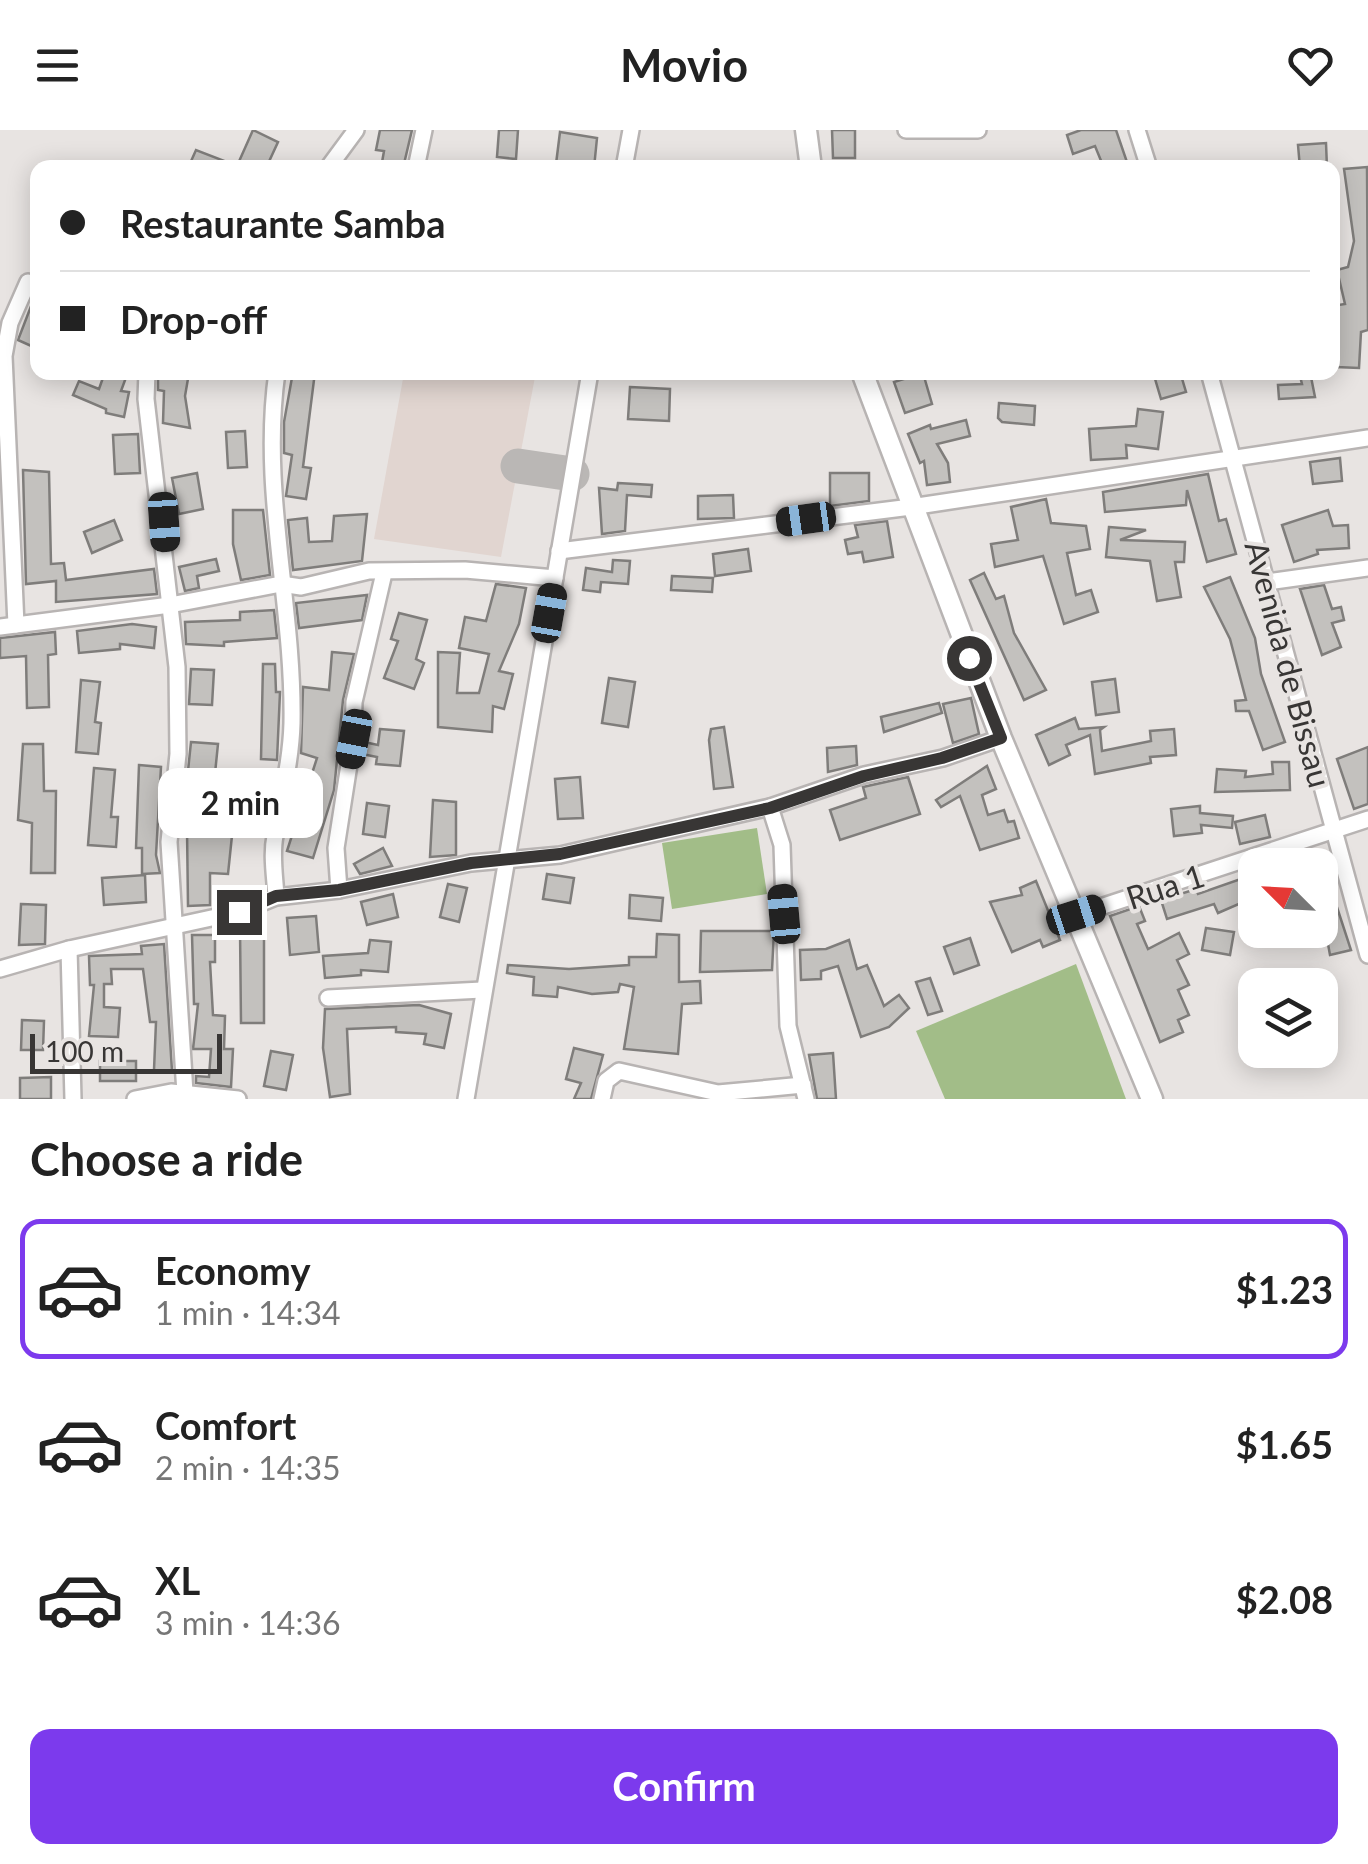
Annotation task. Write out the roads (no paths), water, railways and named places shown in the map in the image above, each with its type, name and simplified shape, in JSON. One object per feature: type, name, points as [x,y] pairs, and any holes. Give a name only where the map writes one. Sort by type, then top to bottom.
[{"type":"main road","points":[[806,130],[810,160]]},
{"type":"main road","points":[[865,380],[1001,738],[1152,1099]]},
{"type":"street","points":[[334,160],[356,130]]},
{"type":"street","points":[[418,160],[424,130]]},
{"type":"street","points":[[625,160],[631,130]]},
{"type":"street","points":[[906,130],[978,130]]},
{"type":"street","points":[[1138,130],[1146,160]]},
{"type":"street","points":[[28,282],[10,323],[4,356],[8,626],[170,605],[281,584],[301,588],[369,571],[449,570],[555,578]]},
{"type":"street","points":[[147,380],[179,714],[169,832],[196,1095]]},
{"type":"street","points":[[276,380],[270,466],[289,635],[292,724],[285,794],[274,839],[276,896]]},
{"type":"street","points":[[466,1099],[589,380]]},
{"type":"street","name":"Avenida de Bissau","points":[[1211,380],[1367,950]]},
{"type":"street","points":[[560,551],[911,507],[1368,438]]},
{"type":"street","points":[[1267,582],[1368,568]]},
{"type":"street","points":[[339,890],[336,848],[354,739],[354,702],[384,573]]},
{"type":"street","points":[[0,969],[69,948],[239,912],[276,896],[339,890],[507,859],[560,854],[770,808],[864,776],[942,758],[1001,738]]},
{"type":"street","points":[[602,1099],[606,1081],[619,1071],[718,1092],[805,1092],[795,1068],[788,1026],[782,845],[770,808]]},
{"type":"street","name":"Rua 1","points":[[1076,915],[1368,819]]},
{"type":"street","points":[[69,948],[73,1099]]},
{"type":"street","points":[[328,998],[482,990]]},
{"type":"street","points":[[135,1099],[196,1095],[238,1099]]}]
